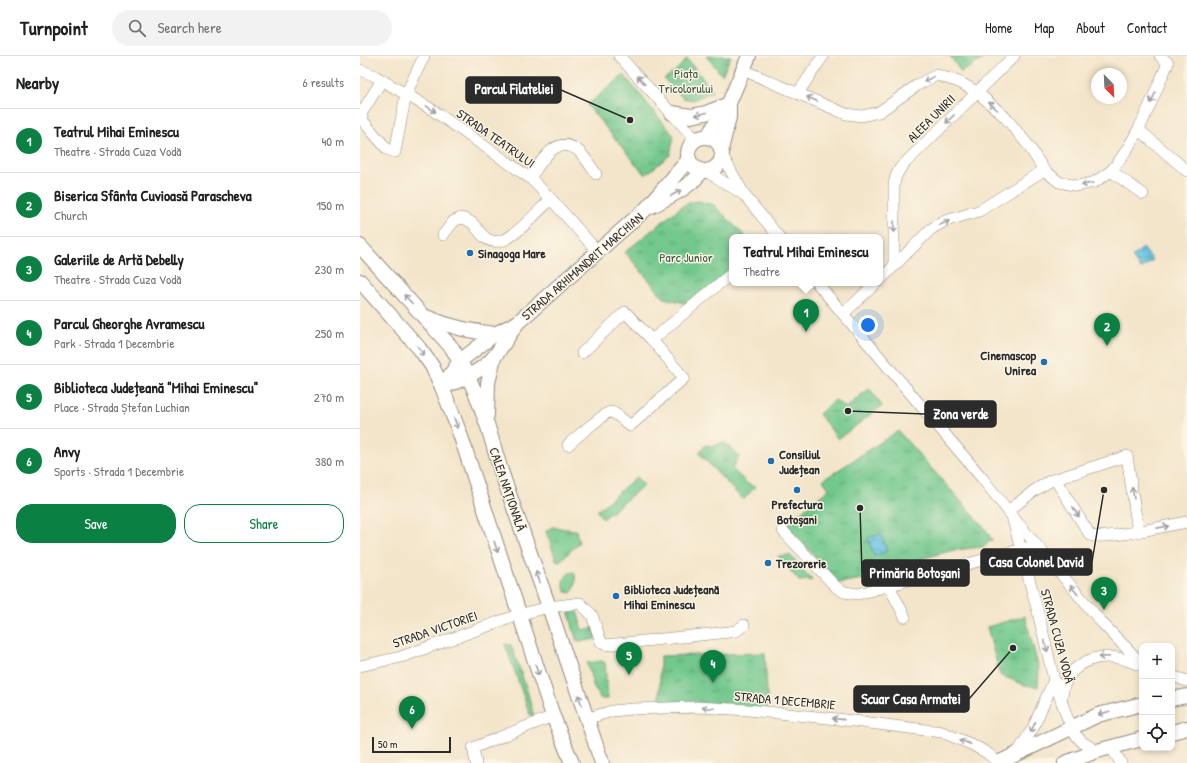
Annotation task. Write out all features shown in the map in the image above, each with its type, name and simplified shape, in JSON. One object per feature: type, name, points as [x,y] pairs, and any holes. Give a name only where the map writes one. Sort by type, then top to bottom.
[{"type":"main road","points":[[729,103],[729,117],[718,164],[715,168],[704,171],[693,166],[689,159],[689,148],[701,139],[729,103],[749,56]]},
{"type":"main road","points":[[672,114],[691,116],[706,113],[729,103]]},
{"type":"main road","points":[[701,139],[716,141],[721,152]]},
{"type":"main road","name":"STRADA ARHIMANDRIT MARCHIAN","points":[[442,387],[460,361],[495,334],[517,322],[598,252],[646,208],[689,159]]},
{"type":"main road","name":"STRADA ARHIMANDRIT MARCHIAN","points":[[646,208],[679,192],[704,171]]},
{"type":"main road","name":"CALEA NAȚIONALĂ","points":[[360,246],[452,348],[468,376],[488,427],[501,471],[602,763]]},
{"type":"main road","points":[[360,281],[419,348],[432,366],[442,387],[460,434],[518,615],[553,716],[572,763]]},
{"type":"main road","points":[[423,316],[454,328],[495,334]]},
{"type":"main road","name":"STRADA ARHIMANDRIT MARCHIAN","points":[[442,387],[457,382],[468,376],[481,368],[494,357],[517,322]]},
{"type":"main road","points":[[488,427],[486,408],[488,383],[494,357]]},
{"type":"main road","points":[[1175,698],[1187,696]]},
{"type":"main road","points":[[997,763],[1098,715],[1139,705]]},
{"type":"main road","points":[[1175,731],[1187,728]]},
{"type":"main road","points":[[1065,763],[1104,749],[1139,740]]},
{"type":"street","points":[[382,80],[361,114],[363,121],[387,148],[395,152],[406,94],[424,56]]},
{"type":"street","points":[[619,56],[672,114],[701,139]]},
{"type":"street","points":[[798,93],[822,56]]},
{"type":"street","name":"ALEEA UNIRII","points":[[894,265],[894,184],[901,167],[1014,56]]},
{"type":"street","points":[[744,70],[846,114],[862,116],[879,112],[919,84],[937,75],[959,82],[977,92],[1005,117],[1028,145],[1044,170],[1059,182],[1077,186],[1095,182],[1117,165],[1138,130],[1164,59]]},
{"type":"street","name":"STRADA TEATRULUI","points":[[360,70],[373,75],[432,109],[530,178],[551,199],[598,252]]},
{"type":"street","points":[[1138,130],[1187,171]]},
{"type":"street","points":[[530,178],[547,155],[554,148],[560,145],[568,146],[577,150],[596,174]]},
{"type":"street","points":[[721,152],[745,196],[775,234]]},
{"type":"street","points":[[883,277],[932,229],[945,221],[979,211],[1044,170]]},
{"type":"street","points":[[704,171],[745,196]]},
{"type":"street","points":[[1111,171],[1143,194]]},
{"type":"street","points":[[443,235],[454,221],[461,218],[472,222],[485,238],[491,241],[497,242],[505,240],[551,199]]},
{"type":"street","points":[[652,340],[729,276]]},
{"type":"street","name":"STRADA CUZA VODĂ","points":[[820,286],[1103,624],[1139,662]]},
{"type":"street","points":[[843,314],[873,286]]},
{"type":"street","points":[[568,445],[605,413],[610,412],[615,414],[630,426],[684,378],[652,340],[625,312],[582,353]]},
{"type":"street","points":[[1010,513],[1035,490],[1050,481],[1127,456],[1138,532]]},
{"type":"street","points":[[1055,479],[1090,534],[1093,536],[1138,532],[1187,522]]},
{"type":"street","name":"STRADA CUZA VODĂ","points":[[1010,513],[1020,546],[1054,680],[1071,727],[1082,742],[1104,749]]},
{"type":"street","points":[[783,531],[836,587],[844,592],[858,594],[1004,554],[1020,546],[1039,548]]},
{"type":"street","points":[[1020,546],[1025,531]]},
{"type":"street","points":[[889,586],[905,617]]},
{"type":"street","name":"STRADA VICTORIEI","points":[[360,666],[400,657],[518,615],[549,607],[580,604],[592,615],[601,642],[606,645],[736,631],[744,625]]},
{"type":"street","points":[[1062,701],[1062,689],[1067,678],[1077,668],[1088,661],[1101,657],[1117,658],[1139,664]]},
{"type":"street","points":[[1175,677],[1187,681]]},
{"type":"street","points":[[1018,752],[1034,728],[1054,680]]},
{"type":"street","name":"STRADA 1 DECEMBRIE","points":[[586,718],[612,711],[697,707],[748,710],[837,719],[942,732],[973,745],[987,753],[997,763]]},
{"type":"street","points":[[476,763],[473,748],[553,716]]},
{"type":"street","points":[[1104,749],[1121,763]]},
{"type":"green space","name":"Piața Tricolorului","points":[[706,56],[731,56],[722,75]]},
{"type":"green space","points":[[950,56],[988,56],[961,72]]},
{"type":"green space","name":"Piața Tricolorului","points":[[687,59],[713,91],[693,100],[683,98],[664,79],[673,73]]},
{"type":"green space","points":[[624,75],[674,136],[670,155],[645,175],[587,105]]},
{"type":"green space","name":"Parc Junior","points":[[698,201],[714,205],[743,234],[729,234],[729,275],[693,305],[664,298],[625,252],[682,206]]},
{"type":"green space","points":[[869,388],[882,406],[838,439],[819,414],[835,400],[846,408]]},
{"type":"green space","points":[[898,431],[984,527],[992,540],[982,547],[953,550],[914,561],[864,579],[838,583],[786,524],[829,489],[823,480]]},
{"type":"green space","points":[[724,442],[739,456],[732,469],[748,484],[755,487],[743,500],[699,453],[705,445],[714,446]]},
{"type":"green space","points":[[636,477],[644,485],[603,519],[597,511]]},
{"type":"green space","points":[[552,527],[576,530],[579,543],[560,561],[556,560],[546,531]]},
{"type":"green space","points":[[790,555],[812,580],[799,581],[778,556]]},
{"type":"green space","points":[[574,572],[576,580],[575,586],[571,593],[565,592],[563,581],[568,574]]},
{"type":"green space","points":[[570,607],[577,609],[582,630],[594,628],[596,639],[577,642],[569,613]]},
{"type":"green space","points":[[1025,616],[1039,669],[1038,687],[1025,685],[1000,675],[987,627]]},
{"type":"green space","points":[[505,644],[511,645],[526,687],[534,716],[530,715]]},
{"type":"green space","points":[[765,653],[768,714],[660,710],[660,656]]},
{"type":"green space","points":[[602,661],[605,663],[608,699],[601,699],[594,688],[587,663]]},
{"type":"water","points":[[1143,248],[1153,260],[1141,269],[1132,257]]},
{"type":"water","points":[[881,534],[887,551],[874,556],[868,538]]},
{"type":"place","name":"Parcul Filateliei","points":[[630,120]]},
{"type":"place","name":"Sinagoga Mare","points":[[470,253]]},
{"type":"place","name":"Teatrul Mihai Eminescu","points":[[806,332]]},
{"type":"place","name":"Biserica Sfânta Cuvioasă Parascheva","points":[[1107,346]]},
{"type":"place","name":"Cinemascop Unirea","points":[[1044,362]]},
{"type":"place","name":"Zona verde","points":[[848,411]]},
{"type":"place","name":"Consiliul Județean","points":[[771,461]]},
{"type":"place","name":"Prefectura Botoșani","points":[[797,490]]},
{"type":"place","name":"Casa Colonel David","points":[[1104,490]]},
{"type":"place","name":"Primăria Botoșani","points":[[860,508]]},
{"type":"place","name":"Trezorerie","points":[[768,563]]},
{"type":"place","name":"Biblioteca Județeană Mihai Eminescu","points":[[616,596]]},
{"type":"place","name":"Galeriile de Artă Debelly","points":[[1104,610]]},
{"type":"place","name":"Scuar Casa Armatei","points":[[1013,648]]},
{"type":"place","name":"Biblioteca Județeană \"Mihai Eminescu\"","points":[[629,675]]},
{"type":"place","name":"Parcul Gheorghe Avramescu","points":[[713,683]]},
{"type":"place","name":"Anvy","points":[[412,729]]}]
